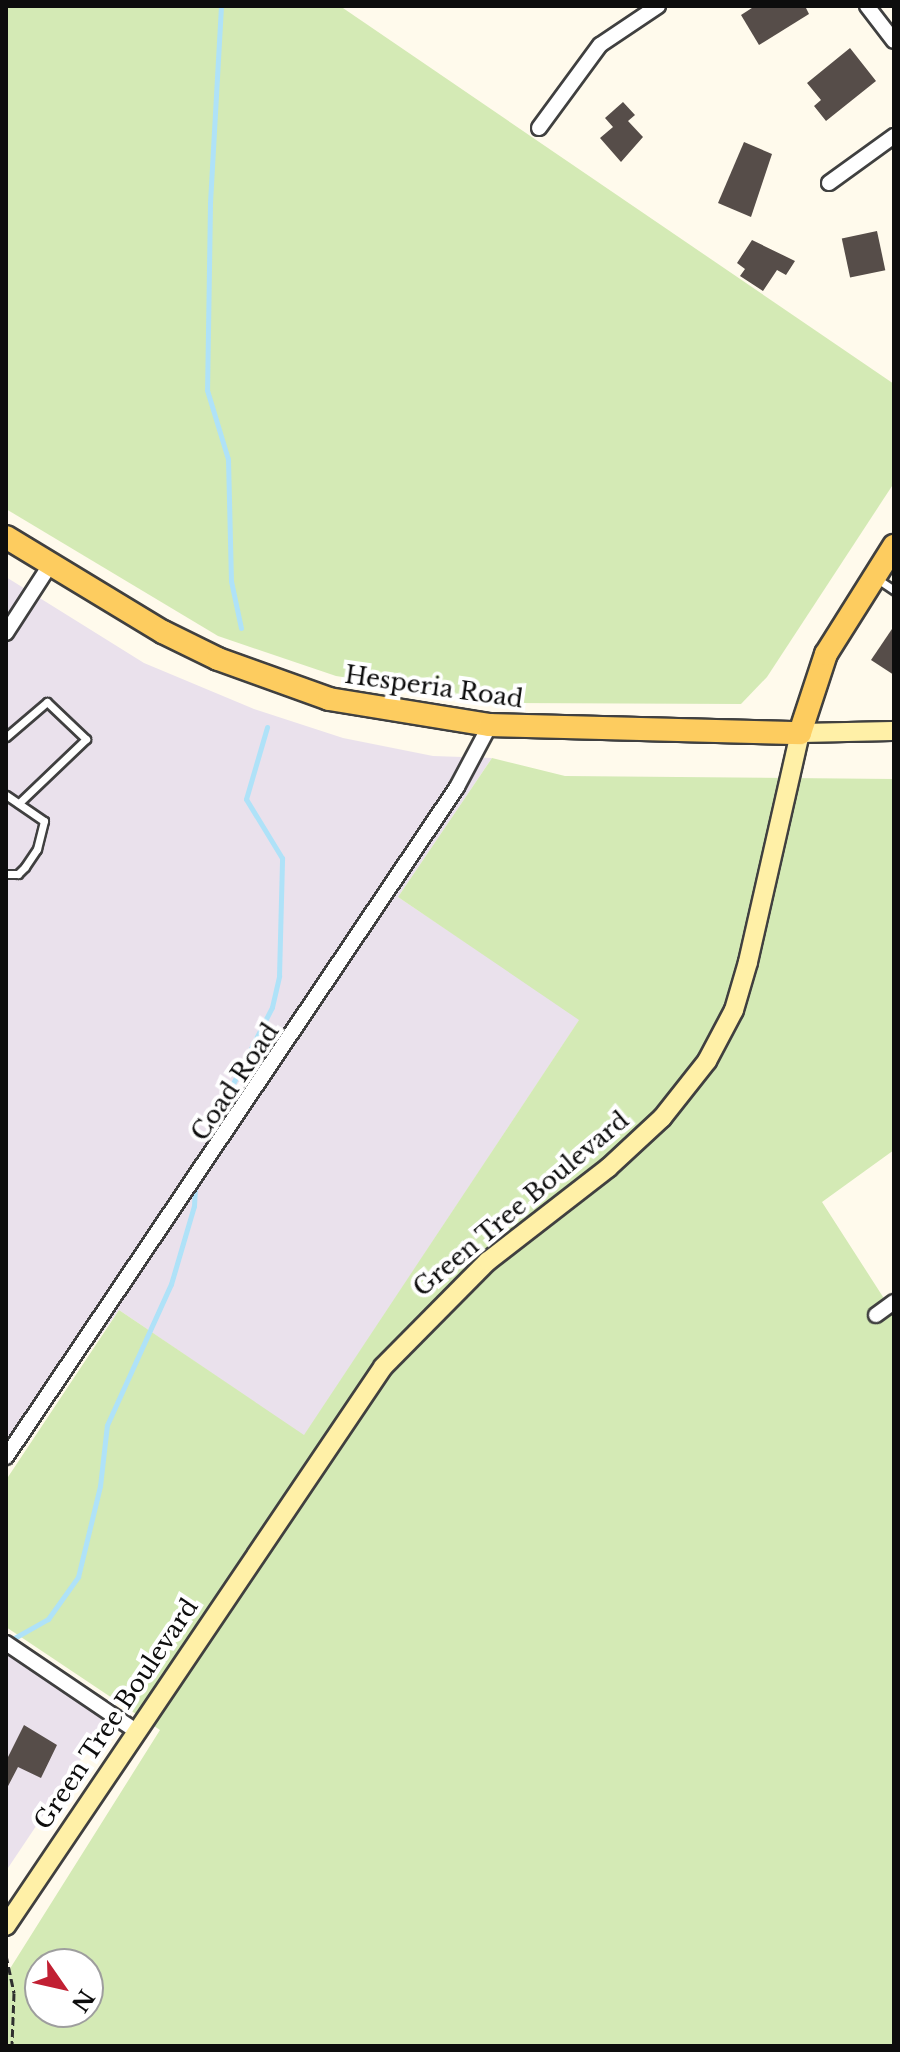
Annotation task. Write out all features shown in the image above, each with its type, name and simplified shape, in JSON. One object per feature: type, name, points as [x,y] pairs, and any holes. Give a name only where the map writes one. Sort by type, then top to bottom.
[{"type":"main road","name":"Hesperia Road","points":[[6,537],[218,659],[329,699],[490,725],[800,733],[894,731]]},
{"type":"main road","name":"Green Tree Boulevard","points":[[6,1926],[383,1367],[488,1261],[651,1128],[707,1061],[734,1010],[748,962],[800,733],[826,654],[894,546]]},
{"type":"street","points":[[539,128],[600,45],[658,6]]},
{"type":"street","points":[[867,6],[894,41]]},
{"type":"street","points":[[829,183],[894,136]]},
{"type":"street","points":[[6,633],[50,565]]},
{"type":"street","name":"Coad Road","points":[[6,1457],[449,800],[490,725]]},
{"type":"street","points":[[876,1315],[894,1302]]},
{"type":"street","points":[[6,1643],[136,1731]]},
{"type":"lane","points":[[873,576],[894,590]]},
{"type":"lane","points":[[6,737],[47,702],[86,739],[19,803]]},
{"type":"lane","points":[[6,795],[44,821],[43,834],[25,867],[18,874],[6,874]]},
{"type":"path","points":[[6,1955],[14,1993],[12,2046]]},
{"type":"shaded area","points":[[6,577],[144,663],[254,709],[343,738],[433,756],[492,758],[398,897],[580,1019],[304,1436],[119,1310],[6,1465]]},
{"type":"shaded area","points":[[6,1643],[84,1694],[105,1723],[6,1871]]},
{"type":"green space","points":[[6,6],[340,6],[894,384],[894,483],[767,677],[741,704],[506,703],[336,676],[218,636],[6,509]]},
{"type":"green space","points":[[492,758],[565,776],[894,779],[894,1150],[822,1202],[894,1314],[894,2046],[6,2046],[6,1975],[160,1730],[6,1627],[6,1480],[119,1310],[304,1435],[579,1020],[398,897]]},
{"type":"building","points":[[755,6],[805,6],[809,14],[759,45],[741,15]]},
{"type":"building","points":[[850,48],[876,81],[826,121],[814,106],[821,100],[807,83]]},
{"type":"building","points":[[623,102],[635,115],[628,121],[643,137],[621,162],[600,138],[613,127],[605,118]]},
{"type":"building","points":[[744,142],[772,154],[751,217],[718,203]]},
{"type":"building","points":[[877,231],[885,270],[850,278],[842,238]]},
{"type":"building","points":[[752,240],[795,261],[786,275],[777,270],[763,291],[740,276],[745,269],[737,263]]},
{"type":"building","points":[[894,626],[894,675],[871,660]]},
{"type":"building","points":[[24,1725],[57,1745],[41,1778],[18,1767],[6,1790],[6,1761]]},
{"type":"waterway","points":[[221,6],[210,204],[207,390],[228,459],[231,581],[241,628]]},
{"type":"waterway","points":[[207,1148],[225,1099],[272,1007],[279,976],[282,858],[246,799],[267,727]]},
{"type":"waterway","points":[[9,1641],[48,1619],[78,1577],[100,1486],[107,1425],[171,1284],[194,1206],[195,1184]]}]
